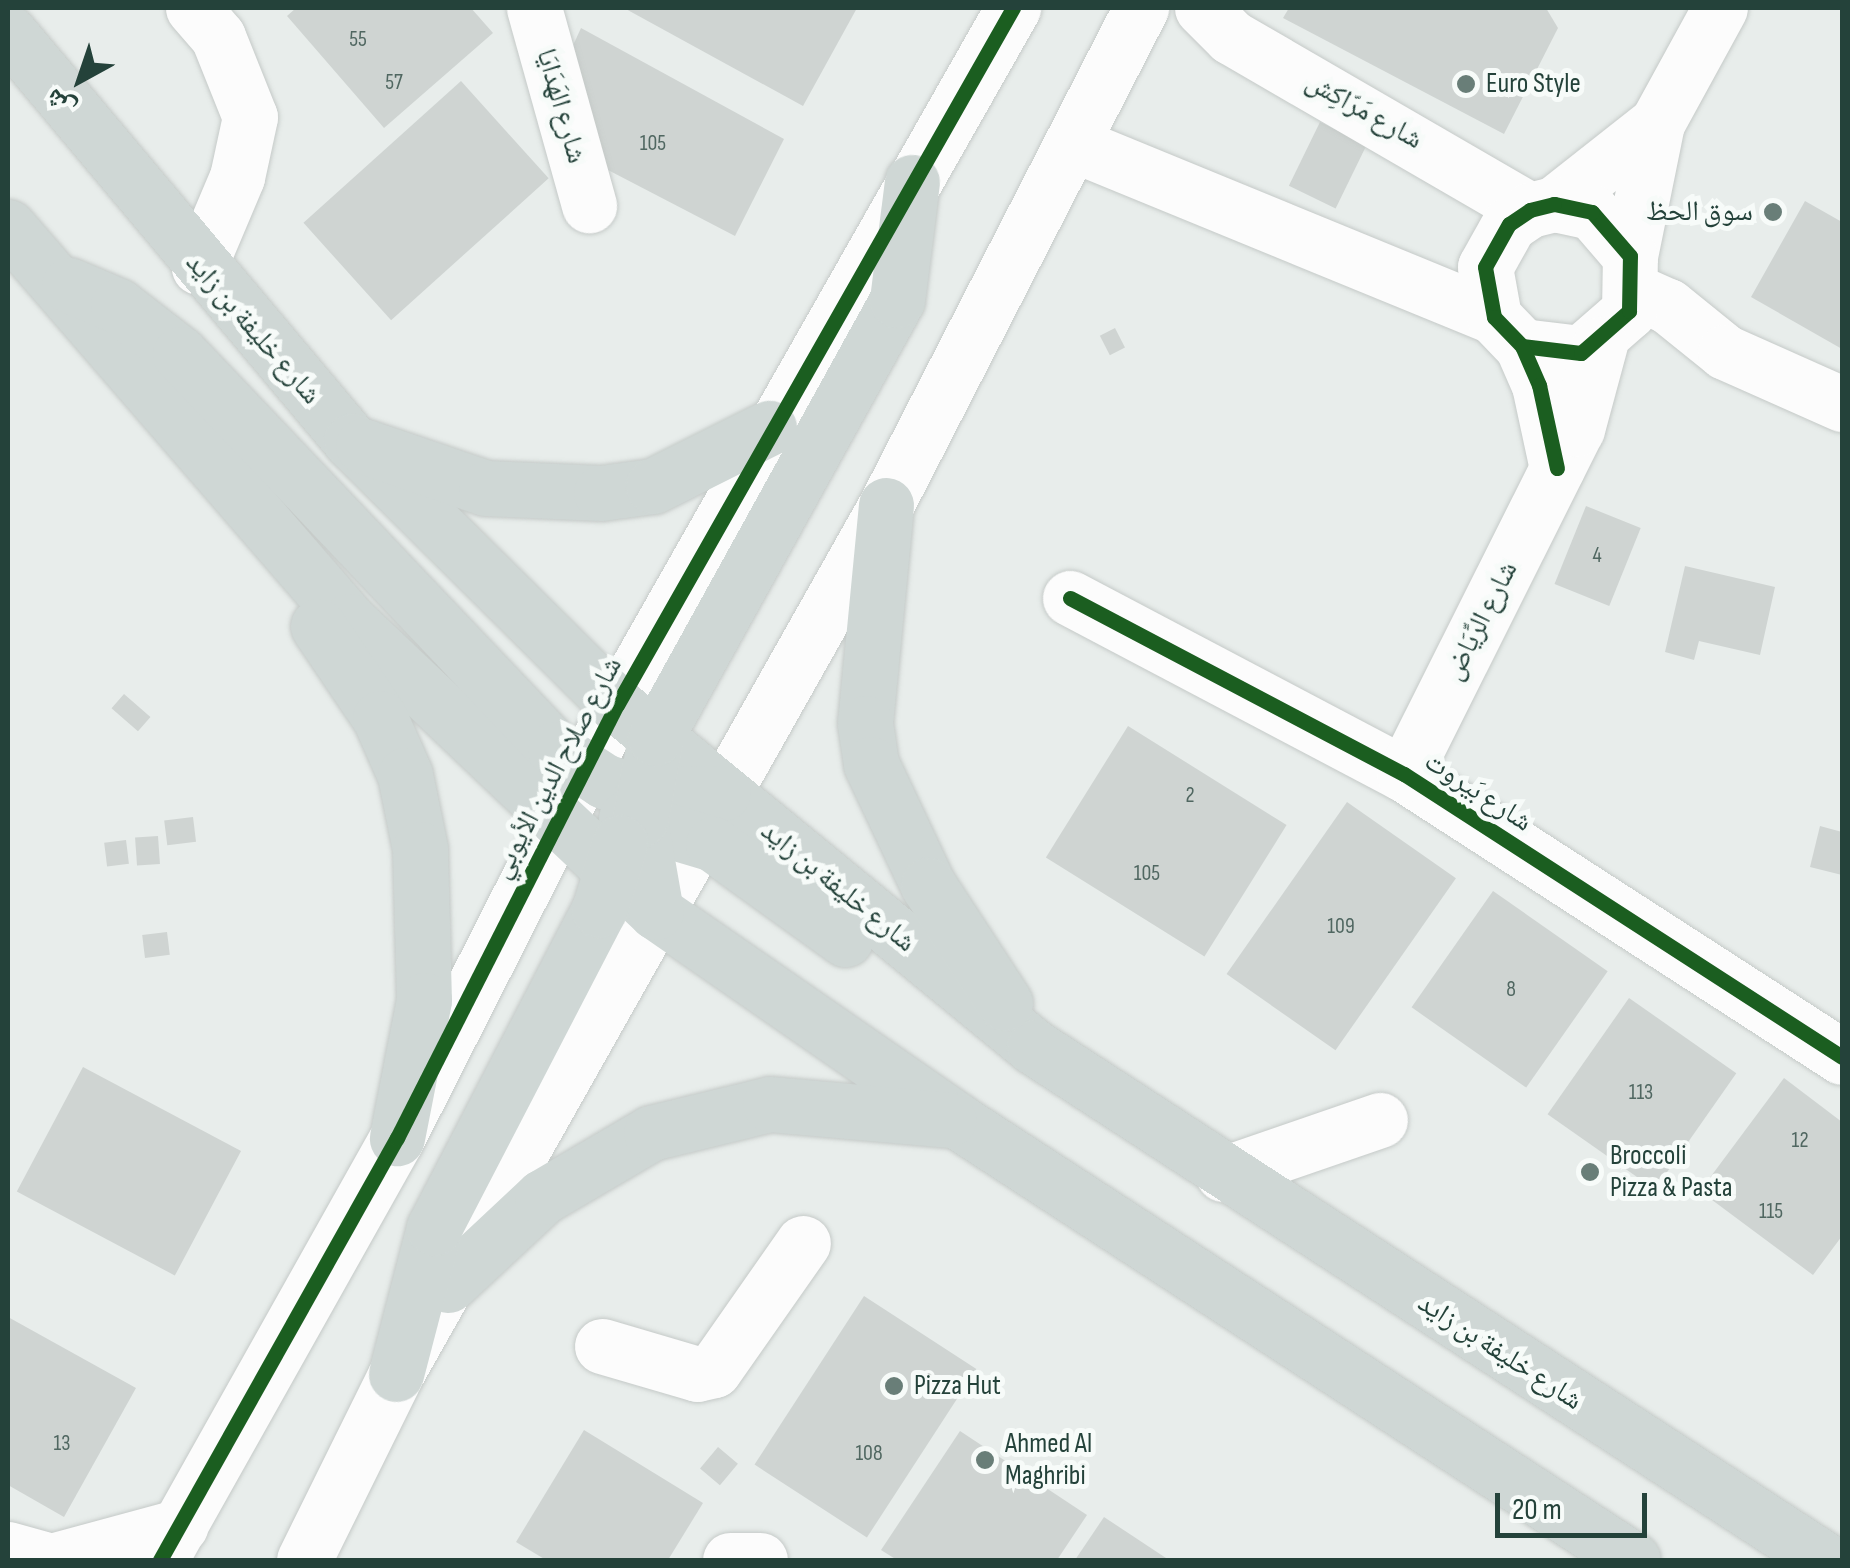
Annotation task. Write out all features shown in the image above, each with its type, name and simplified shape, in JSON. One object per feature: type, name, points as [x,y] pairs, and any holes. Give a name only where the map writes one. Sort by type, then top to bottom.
[{"type":"main road","name":"شارع خليفة بن زايد","points":[[8,32],[198,267],[351,441],[636,722],[710,815],[1148,1125],[1825,1560]]},
{"type":"main road","points":[[396,1374],[434,1228],[612,875],[636,722],[897,300],[912,182]]},
{"type":"main road","points":[[8,226],[164,414],[349,621],[554,824],[656,912],[956,1120],[1633,1560]]},
{"type":"main road","points":[[50,276],[118,306],[180,354],[526,724],[623,798],[710,815],[738,858],[1038,1085],[1100,1117],[1148,1125]]},
{"type":"main road","points":[[164,414],[254,552],[332,642],[405,775],[420,849],[426,955],[396,1138]]},
{"type":"main road","points":[[351,441],[486,488],[600,493],[653,486],[770,428]]},
{"type":"main road","points":[[886,505],[866,723],[871,764],[928,885],[1034,1047]]},
{"type":"main road","points":[[554,824],[623,798]]},
{"type":"main road","points":[[623,798],[656,912]]},
{"type":"main road","points":[[448,1285],[542,1197],[651,1133],[770,1104],[956,1120]]},
{"type":"street","points":[[194,8],[218,37],[250,117],[249,143],[198,267]]},
{"type":"street","name":"شارع الهَدَايَا","points":[[534,8],[589,205]]},
{"type":"street","points":[[304,1560],[396,1374],[886,505],[1142,8]]},
{"type":"street","name":"شارع مَرّاكِش","points":[[1202,8],[1231,38],[1542,208]]},
{"type":"street","name":"شارع الرِّيَاض","points":[[1404,774],[1557,468],[1592,388],[1620,304],[1656,123],[1720,8]]},
{"type":"street","name":"شارع صلاح الدين الأيوبي","points":[[636,722],[770,428],[1009,10]]},
{"type":"street","name":"شارع الرِّيَاض","points":[[1542,208],[1656,123]]},
{"type":"street","points":[[1073,144],[1562,356],[1620,304]]},
{"type":"street","points":[[1557,468],[1485,267],[1509,224],[1542,208],[1608,223],[1620,304]]},
{"type":"street","points":[[1620,304],[1842,404]]},
{"type":"street","name":"شارع بَيروت","points":[[1070,598],[1404,774],[1842,1057]]},
{"type":"street","name":"شارع صلاح الدين الأيوبي","points":[[170,1543],[396,1138],[554,824]]},
{"type":"street","points":[[1222,1174],[1380,1120]]},
{"type":"street","points":[[602,1346],[697,1374],[714,1370],[802,1243]]},
{"type":"street","points":[[8,1549],[52,1560],[170,1543]]},
{"type":"street","points":[[730,1560],[760,1560]]},
{"type":"building","points":[[296,8],[471,8],[493,33],[384,128],[287,16]]},
{"type":"building","points":[[624,8],[857,8],[803,106]]},
{"type":"building","points":[[1289,8],[1546,8],[1558,28],[1504,134],[1283,18]]},
{"type":"building","points":[[581,28],[784,139],[735,236],[608,170],[559,76]]},
{"type":"building","points":[[461,81],[549,178],[391,320],[303,223]]},
{"type":"building","points":[[1320,122],[1367,145],[1336,209],[1289,186]]},
{"type":"building","points":[[1805,201],[1842,222],[1842,349],[1751,297]]},
{"type":"building","points":[[1115,328],[1125,348],[1110,355],[1100,336]]},
{"type":"building","points":[[1586,506],[1641,528],[1609,606],[1555,584]]},
{"type":"building","points":[[1685,566],[1775,587],[1760,655],[1699,641],[1694,660],[1665,652]]},
{"type":"building","points":[[124,694],[150,717],[138,731],[112,708]]},
{"type":"building","points":[[1128,726],[1287,825],[1204,957],[1046,857]]},
{"type":"building","points":[[1347,802],[1456,878],[1335,1050],[1227,974]]},
{"type":"building","points":[[193,817],[196,842],[167,845],[164,821]]},
{"type":"building","points":[[1820,826],[1842,832],[1842,875],[1810,867]]},
{"type":"building","points":[[158,836],[160,864],[137,866],[135,838]]},
{"type":"building","points":[[126,840],[129,864],[107,867],[104,843]]},
{"type":"building","points":[[1493,891],[1608,971],[1526,1088],[1412,1007]]},
{"type":"building","points":[[167,932],[170,955],[145,958],[142,935]]},
{"type":"building","points":[[1629,998],[1736,1073],[1655,1189],[1548,1114]]},
{"type":"building","points":[[83,1067],[241,1151],[175,1276],[17,1191]]},
{"type":"building","points":[[1784,1078],[1842,1122],[1842,1236],[1813,1275],[1700,1191]]},
{"type":"building","points":[[864,1296],[976,1369],[867,1538],[755,1465]]},
{"type":"building","points":[[8,1317],[136,1388],[64,1517],[8,1485]]},
{"type":"building","points":[[584,1430],[703,1503],[668,1560],[546,1560],[516,1542]]},
{"type":"building","points":[[960,1431],[1087,1515],[1057,1560],[897,1560],[881,1550]]},
{"type":"building","points":[[718,1447],[738,1464],[720,1485],[700,1468]]},
{"type":"building","points":[[1104,1517],[1169,1560],[1075,1560]]},
{"type":"cycle path","points":[[160,1560],[397,1138],[617,705],[1013,8]]},
{"type":"cycle path","points":[[1522,346],[1581,353],[1629,311],[1630,256],[1592,212],[1554,204],[1530,210],[1509,224],[1485,267],[1494,317],[1522,346],[1539,385],[1557,468]]},
{"type":"cycle path","points":[[1070,598],[1404,774],[1842,1057]]},
{"type":"place","name":"Euro Style","points":[[1466,84]]},
{"type":"place","name":"سوق الحظ","points":[[1773,212]]},
{"type":"place","name":"Broccoli Pizza & Pasta","points":[[1590,1172]]},
{"type":"place","name":"Pizza Hut","points":[[894,1386]]},
{"type":"place","name":"Ahmed Al Maghribi","points":[[985,1460]]}]
